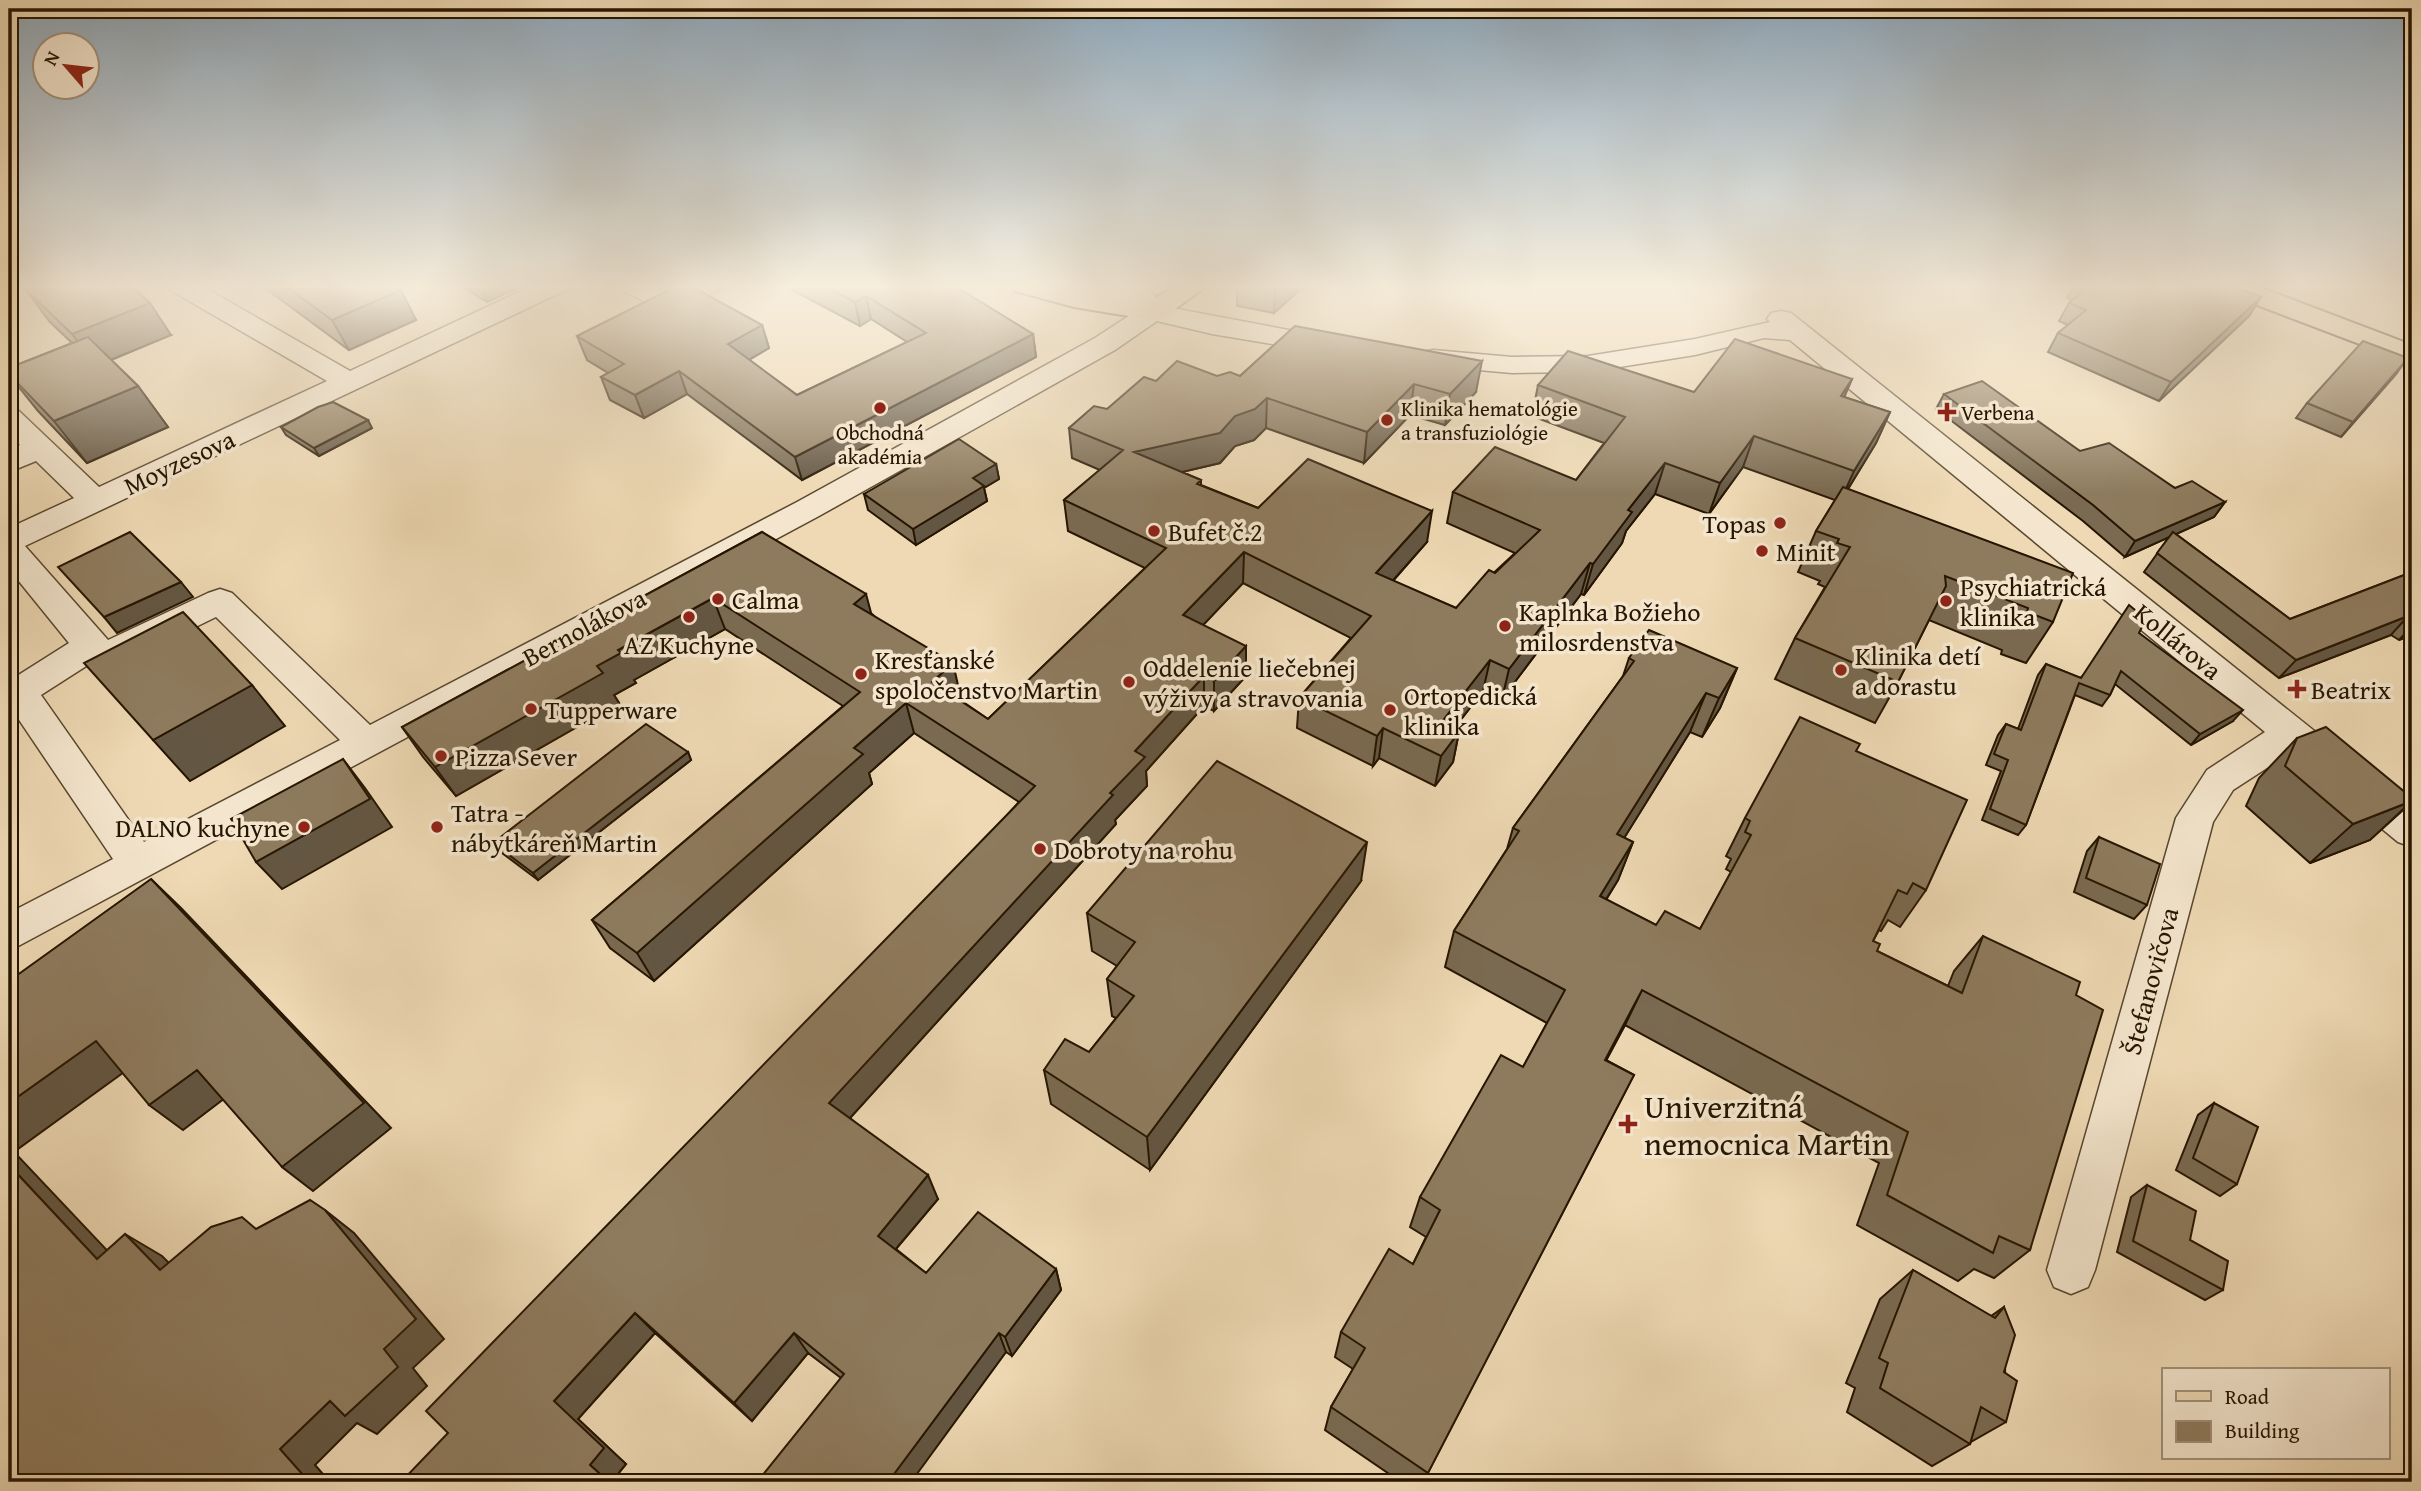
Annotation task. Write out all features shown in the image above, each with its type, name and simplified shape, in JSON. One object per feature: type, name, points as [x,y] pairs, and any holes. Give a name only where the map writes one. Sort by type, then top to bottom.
[{"type":"street","points":[[302,355],[349,382]]},
{"type":"street","name":"Moyzesova","points":[[9,541],[407,355]]},
{"type":"street","name":"Bernolákova","points":[[9,933],[820,503],[1086,355]]},
{"type":"street","name":"Kollárova","points":[[1411,355],[1512,365],[1588,364],[1647,355]]},
{"type":"street","name":"Kollárova","points":[[1825,355],[1920,429],[2412,831]]},
{"type":"street","points":[[9,417],[95,501]]},
{"type":"street","points":[[9,461],[41,447]]},
{"type":"street","points":[[9,548],[91,646],[106,656],[220,601],[365,742]]},
{"type":"street","points":[[91,646],[19,692],[137,863]]},
{"type":"street","name":"Štefanovičova","points":[[2071,1270],[2195,818],[2220,780],[2291,734]]},
{"type":"building","points":[[43,355],[106,355],[138,386],[54,421],[9,374],[9,368]]},
{"type":"building","points":[[608,355],[742,355],[797,395],[881,355],[993,355],[795,457],[679,371],[635,395],[601,377],[624,364]]},
{"type":"building","points":[[1264,355],[1448,355],[1482,361],[1450,394],[1414,384],[1367,432],[1267,398],[1255,409],[1235,416],[1220,433],[1134,452],[1201,480],[1197,484],[1258,508],[1308,459],[1432,511],[1376,573],[1456,608],[1489,570],[1495,573],[1540,530],[1453,492],[1495,447],[1576,480],[1625,417],[1538,385],[1565,355],[1579,355],[1694,392],[1723,355],[1781,355],[1852,379],[1841,396],[1890,412],[1854,471],[1754,436],[1720,483],[1665,463],[1628,510],[1632,512],[1593,564],[1590,563],[1509,669],[1490,660],[1441,723],[1459,732],[1441,756],[1383,728],[1377,736],[1299,698],[1371,616],[1244,552],[1183,615],[1246,646],[1214,681],[1204,676],[1135,751],[1145,757],[1110,793],[1113,795],[829,1103],[928,1175],[878,1236],[926,1273],[978,1212],[1056,1269],[1005,1337],[999,1333],[888,1482],[757,1482],[844,1374],[794,1333],[734,1403],[635,1313],[554,1401],[604,1448],[590,1465],[609,1482],[401,1482],[448,1433],[426,1411],[1035,786],[906,703],[854,748],[863,754],[637,953],[592,920],[860,692],[713,598],[618,650],[621,653],[597,666],[603,673],[435,767],[402,727],[762,532],[866,594],[854,604],[953,663],[932,682],[988,719],[1166,548],[1064,500],[1123,450],[1069,428],[1094,406],[1107,409],[1144,377],[1156,381],[1177,361],[1217,376],[1230,372],[1240,376]]},
{"type":"building","points":[[2108,355],[2200,355],[2171,382]]},
{"type":"building","points":[[2351,355],[2399,355],[2408,358],[2353,422],[2307,403]]},
{"type":"building","points":[[1982,381],[2080,451],[2109,443],[2175,488],[2192,481],[2225,502],[2135,541],[2093,505],[1944,394]]},
{"type":"building","points":[[333,402],[368,420],[314,448],[281,427],[318,407]]},
{"type":"building","points":[[959,439],[996,464],[973,478],[984,486],[913,529],[864,494]]},
{"type":"building","points":[[1843,487],[2073,573],[2053,622],[2027,612],[2028,608],[1945,576],[1946,586],[1898,682],[1795,638],[1850,547],[1837,543],[1839,539],[1816,531]]},
{"type":"building","points":[[130,532],[181,582],[104,617],[58,567]]},
{"type":"building","points":[[2173,532],[2290,619],[2412,572],[2412,619],[2408,616],[2296,660],[2157,553]]},
{"type":"building","points":[[2129,605],[2146,619],[2139,633],[2243,710],[2200,734],[2121,671],[2110,695],[2079,683],[2026,825],[1990,809],[2008,760],[1994,754],[2006,724],[2021,730],[2046,664],[2081,678]]},
{"type":"building","points":[[183,612],[252,685],[153,740],[84,663]]},
{"type":"building","points":[[1649,630],[1737,668],[1719,698],[1706,693],[1617,834],[1633,842],[1600,896],[1656,925],[1665,911],[1700,929],[1751,835],[1745,832],[1750,821],[1745,818],[1800,717],[1860,744],[1856,751],[1967,800],[1926,890],[1913,883],[1907,894],[1898,890],[1873,941],[1880,944],[1877,951],[1962,993],[1983,936],[2080,982],[2076,995],[2103,1010],[2030,1250],[1999,1236],[1993,1253],[1887,1195],[1908,1132],[1642,990],[1605,1060],[1634,1075],[1428,1473],[1331,1407],[1365,1348],[1341,1332],[1389,1249],[1413,1264],[1440,1210],[1420,1197],[1501,1055],[1523,1067],[1565,990],[1454,931],[1519,831],[1513,828],[1634,661],[1629,658]]},
{"type":"building","points":[[646,724],[688,752],[533,873],[493,843]]},
{"type":"building","points":[[2326,727],[2412,798],[2412,801],[2353,824],[2285,766],[2297,738]]},
{"type":"building","points":[[343,759],[370,799],[256,862],[231,819]]},
{"type":"building","points":[[1217,761],[1367,842],[1147,1137],[1044,1070],[1065,1039],[1089,1052],[1134,996],[1107,979],[1135,942],[1087,913]]},
{"type":"building","points":[[2099,837],[2160,864],[2147,905],[2086,878]]},
{"type":"building","points":[[151,879],[364,1103],[282,1167],[197,1070],[149,1105],[96,1041],[9,1103],[9,981]]},
{"type":"building","points":[[2214,1103],[2258,1127],[2237,1184],[2193,1158]]},
{"type":"building","points":[[9,1165],[97,1259],[125,1234],[160,1270],[211,1227],[242,1217],[256,1229],[310,1200],[325,1210],[416,1319],[384,1349],[398,1367],[345,1416],[330,1401],[280,1449],[304,1476],[298,1482],[9,1482]]},
{"type":"building","points":[[2147,1185],[2196,1211],[2190,1240],[2228,1261],[2223,1290],[2133,1241]]},
{"type":"building","points":[[1913,1270],[1995,1318],[2004,1307],[2015,1335],[2004,1372],[2017,1381],[2006,1422],[1981,1407],[1970,1444],[1880,1388],[1888,1363],[1879,1358]]},
{"type":"place","name":"Obchodná akadémia","points":[[880,408]]},
{"type":"place","name":"Verbena","points":[[1947,412]]},
{"type":"place","name":"Klinika hematológie a transfuziológie","points":[[1387,420]]},
{"type":"place","name":"Topas","points":[[1780,523]]},
{"type":"place","name":"Bufet č.2","points":[[1154,531]]},
{"type":"place","name":"Minit","points":[[1762,551]]},
{"type":"place","name":"Calma","points":[[718,599]]},
{"type":"place","name":"Psychiatrická klinika","points":[[1946,601]]},
{"type":"place","name":"AZ Kuchyne","points":[[689,617]]},
{"type":"place","name":"Kaplnka Božieho milosrdenstva","points":[[1505,626]]},
{"type":"place","name":"Klinika detí a dorastu","points":[[1841,670]]},
{"type":"place","name":"Kresťanské spoločenstvo Martin","points":[[861,674]]},
{"type":"place","name":"Oddelenie liečebnej výživy a stravovania","points":[[1129,682]]},
{"type":"place","name":"Beatrix","points":[[2297,689]]},
{"type":"place","name":"Tupperware","points":[[531,709]]},
{"type":"place","name":"Ortopedická klinika","points":[[1390,710]]},
{"type":"place","name":"Pizza Sever","points":[[441,756]]},
{"type":"place","name":"DALNO kuchyne","points":[[304,827]]},
{"type":"place","name":"Tatra - nábytkáreň Martin","points":[[437,827]]},
{"type":"place","name":"Dobroty na rohu","points":[[1040,849]]},
{"type":"place","name":"Univerzitná nemocnica Martin","points":[[1628,1124]]}]
